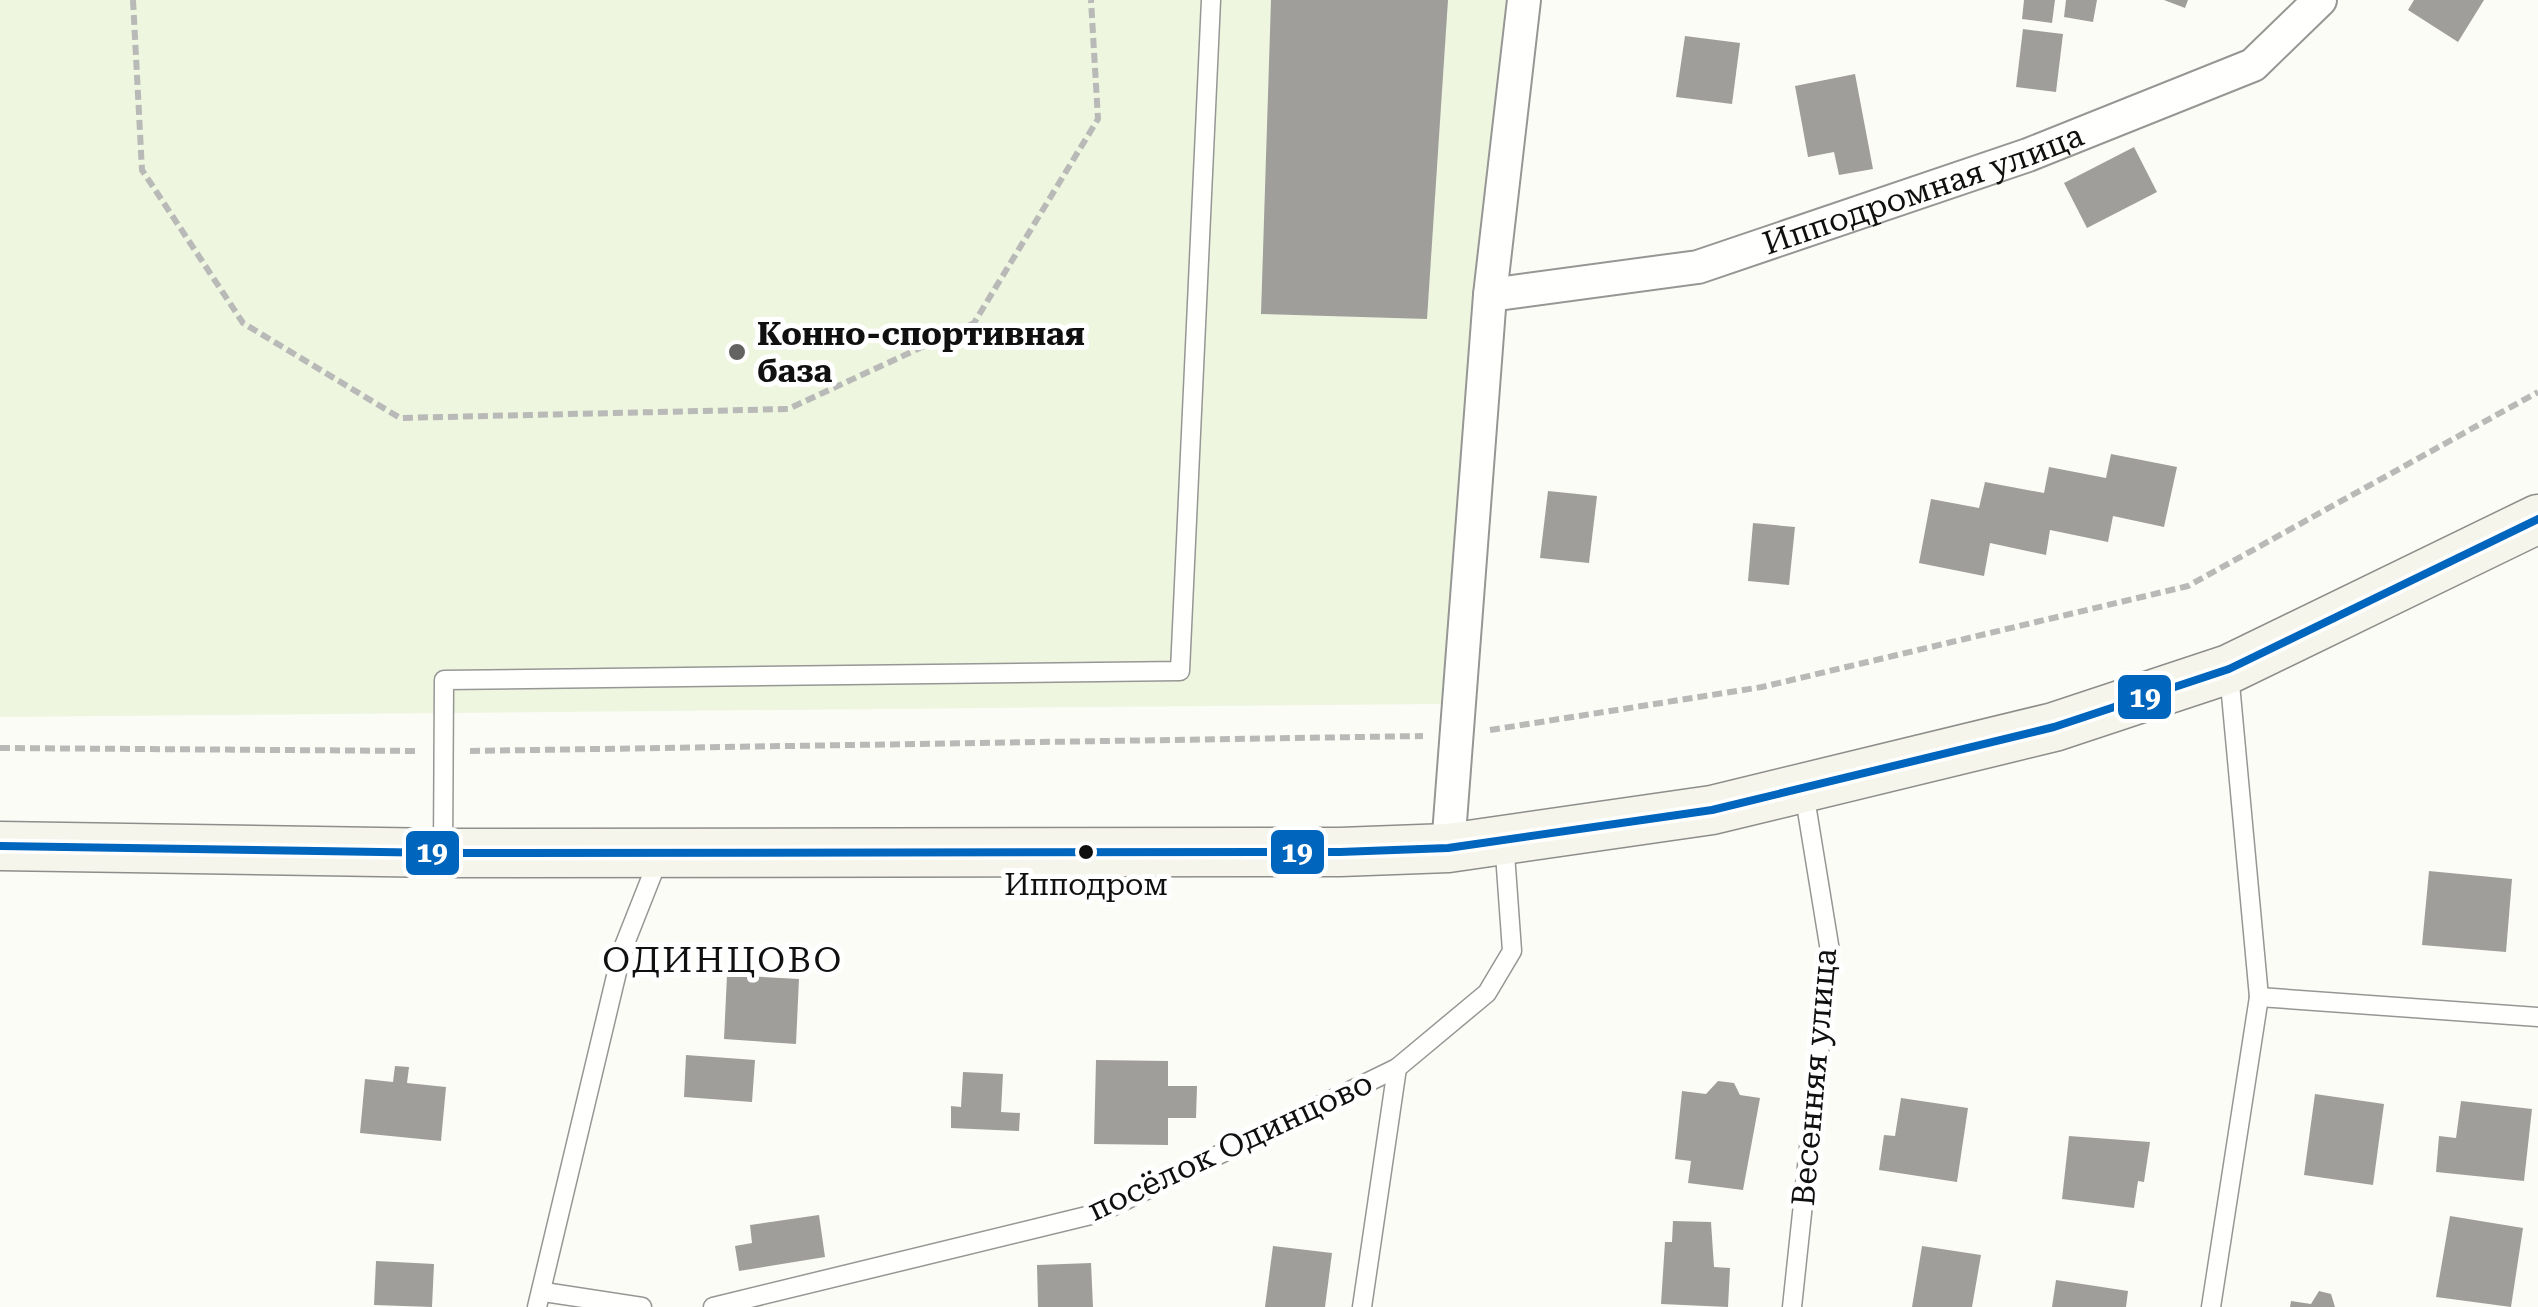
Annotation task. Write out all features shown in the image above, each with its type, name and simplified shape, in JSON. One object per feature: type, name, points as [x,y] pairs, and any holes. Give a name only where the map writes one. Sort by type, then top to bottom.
[{"type":"main road","points":[[0,846],[443,853],[1340,852],[1448,848],[1712,810],[2054,727],[2229,669],[2538,519]]},
{"type":"street","points":[[1448,848],[1490,296],[1524,0]]},
{"type":"street","name":"Ипподромная улица","points":[[1490,296],[1698,267],[2028,155],[2253,65],[2320,0]]},
{"type":"lane","points":[[443,853],[444,680],[1180,671],[1211,0]]},
{"type":"lane","points":[[2211,1307],[2259,997],[2229,669]]},
{"type":"lane","name":"Весенняя улица","points":[[1792,1307],[1830,951],[1803,789]]},
{"type":"lane","name":"посёлок Одинцово","points":[[713,1307],[1099,1214],[1396,1068],[1487,992],[1512,950],[1504,840]]},
{"type":"lane","points":[[642,1307],[540,1299],[622,951],[662,850]]},
{"type":"lane","points":[[2259,997],[2538,1017]]},
{"type":"lane","points":[[1362,1307],[1396,1068]]},
{"type":"path","points":[[133,0],[142,170],[243,323],[400,418],[788,409],[974,322],[1098,119],[1091,0]]},
{"type":"path","points":[[0,748],[442,751],[1456,736],[1762,687],[2188,586],[2538,392]]},
{"type":"green space","name":"Конно-спортивная база","points":[[0,0],[1508,0],[1441,704],[0,717]]},
{"type":"building","points":[[1271,0],[1448,0],[1427,319],[1261,314]]},
{"type":"building","points":[[2024,0],[2055,0],[2052,23],[2022,19]]},
{"type":"building","points":[[2066,0],[2097,0],[2093,22],[2064,17]]},
{"type":"building","points":[[2164,0],[2188,0],[2185,8]]},
{"type":"building","points":[[2414,0],[2484,0],[2458,42],[2408,10]]},
{"type":"building","points":[[2023,29],[2063,34],[2056,92],[2016,87]]},
{"type":"building","points":[[1685,36],[1740,43],[1732,104],[1676,97]]},
{"type":"building","points":[[1855,74],[1873,169],[1839,175],[1834,152],[1808,157],[1795,86]]},
{"type":"building","points":[[2134,147],[2157,192],[2087,228],[2064,183]]},
{"type":"building","points":[[2111,454],[2177,467],[2164,527],[2113,516],[2108,542],[2050,530],[2046,555],[1990,543],[1984,576],[1919,563],[1931,499],[1979,508],[1985,482],[2044,493],[2049,467],[2106,478]]},
{"type":"building","points":[[1548,491],[1597,496],[1589,563],[1540,558]]},
{"type":"building","points":[[1753,523],[1795,527],[1789,585],[1748,581]]},
{"type":"building","points":[[2429,871],[2512,879],[2506,952],[2422,945]]},
{"type":"building","points":[[727,975],[799,979],[796,1044],[724,1039]]},
{"type":"building","points":[[686,1055],[755,1060],[752,1102],[684,1097]]},
{"type":"building","points":[[1096,1060],[1168,1061],[1168,1086],[1197,1086],[1196,1118],[1168,1118],[1168,1145],[1094,1144]]},
{"type":"building","points":[[395,1066],[409,1067],[407,1083],[446,1087],[441,1141],[360,1133],[365,1079],[393,1082]]},
{"type":"building","points":[[963,1072],[1003,1074],[1001,1112],[1020,1113],[1019,1131],[951,1128],[951,1106],[961,1107]]},
{"type":"building","points":[[1718,1081],[1734,1083],[1740,1095],[1760,1098],[1743,1190],[1688,1183],[1691,1161],[1675,1159],[1682,1091],[1706,1094]]},
{"type":"building","points":[[2315,1094],[2384,1104],[2373,1185],[2304,1175]]},
{"type":"building","points":[[1901,1098],[1968,1108],[1957,1182],[1879,1170],[1884,1135],[1895,1136]]},
{"type":"building","points":[[2461,1101],[2532,1109],[2524,1181],[2436,1172],[2439,1136],[2456,1138]]},
{"type":"building","points":[[2069,1136],[2150,1142],[2144,1182],[2138,1181],[2134,1208],[2062,1199]]},
{"type":"building","points":[[819,1215],[825,1257],[739,1271],[735,1246],[752,1243],[750,1225]]},
{"type":"building","points":[[2450,1216],[2523,1228],[2511,1307],[2436,1297]]},
{"type":"building","points":[[1673,1221],[1711,1222],[1714,1267],[1730,1268],[1728,1307],[1661,1304],[1665,1242],[1672,1242]]},
{"type":"building","points":[[1273,1246],[1332,1253],[1325,1307],[1265,1307]]},
{"type":"building","points":[[1922,1246],[1981,1255],[1972,1307],[1912,1307]]},
{"type":"building","points":[[376,1261],[434,1264],[432,1307],[374,1305]]},
{"type":"building","points":[[1091,1263],[1093,1307],[1038,1307],[1037,1265]]},
{"type":"building","points":[[2056,1280],[2128,1291],[2126,1307],[2052,1307]]},
{"type":"building","points":[[2319,1291],[2331,1294],[2335,1307],[2290,1307],[2291,1301],[2311,1304]]},
{"type":"transit line","name":"19","points":[[0,846],[443,853],[1340,852],[1448,848],[1712,810],[2054,727],[2229,669],[2538,519]]},
{"type":"place","name":"Конно-спортивная база","points":[[737,352]]},
{"type":"place","name":"Ипподром","points":[[1086,852]]},
{"type":"district","name":"ОДИНЦОВО","points":[[723,960]]}]
